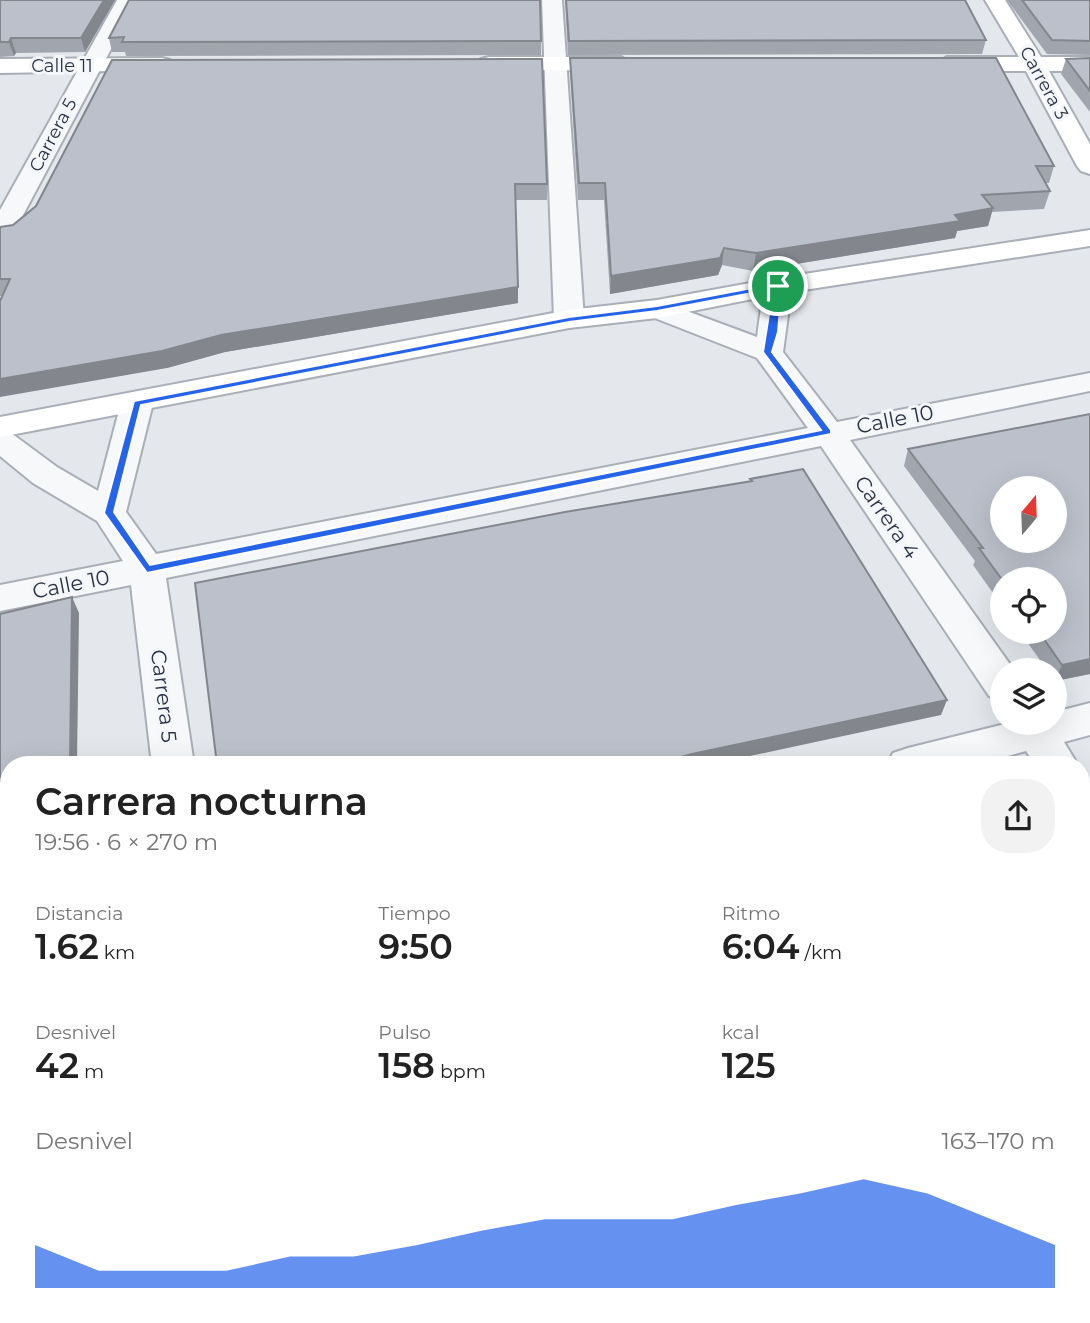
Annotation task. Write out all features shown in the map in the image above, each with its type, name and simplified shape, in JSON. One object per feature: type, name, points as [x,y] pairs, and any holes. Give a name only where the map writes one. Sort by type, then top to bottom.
[{"type":"main road","name":"Carrera 3","points":[[995,0],[1090,166]]},
{"type":"main road","points":[[469,64],[649,64]]},
{"type":"main road","points":[[925,64],[1090,64]]},
{"type":"main road","name":"Calle 11","points":[[0,66],[189,65]]},
{"type":"main road","points":[[0,427],[569,319],[657,309],[778,286],[1090,238]]},
{"type":"street","name":"Carrera 5","points":[[2,227],[127,0]]},
{"type":"street","points":[[552,0],[552,64],[569,319]]},
{"type":"street","points":[[657,309],[768,352],[778,286]]},
{"type":"street","name":"Carrera 4","points":[[768,352],[828,432],[990,666]]},
{"type":"street","name":"Calle 10","points":[[0,598],[1090,382]]},
{"type":"street","points":[[109,513],[137,403]]},
{"type":"street","name":"Carrera 5","points":[[0,440],[44,475],[109,513],[147,569],[172,756]]},
{"type":"street","points":[[956,756],[1041,740],[1090,719]]},
{"type":"building","points":[[0,0],[104,0],[81,38],[11,38],[9,42],[0,42]]},
{"type":"building","points":[[129,0],[540,0],[541,41],[122,42],[124,37],[109,38]]},
{"type":"building","points":[[566,0],[965,0],[986,40],[569,41]]},
{"type":"building","points":[[1022,0],[1090,0],[1090,41],[1052,40]]},
{"type":"building","points":[[570,58],[996,58],[1054,166],[1036,166],[1050,191],[982,195],[993,208],[955,215],[960,221],[756,253],[724,248],[720,258],[611,276],[605,183],[579,183]]},
{"type":"building","points":[[1090,58],[1090,91],[1066,59]]},
{"type":"building","points":[[542,59],[547,184],[515,184],[518,287],[221,335],[162,351],[0,379],[0,301],[10,279],[0,279],[0,227],[13,225],[36,206],[112,60]]},
{"type":"building","points":[[1090,414],[1090,659],[1067,664],[1067,658],[1057,658],[1047,644],[1067,644],[1067,567],[993,567],[979,548],[983,548],[908,449]]},
{"type":"building","points":[[803,469],[947,700],[685,756],[216,756],[195,583],[565,512],[752,481],[750,479]]},
{"type":"building","points":[[72,597],[70,756],[0,756],[0,614]]},
{"type":"route","points":[[778,286],[768,352],[828,432],[147,569],[109,513],[137,403],[569,319],[657,309],[778,286]]}]
